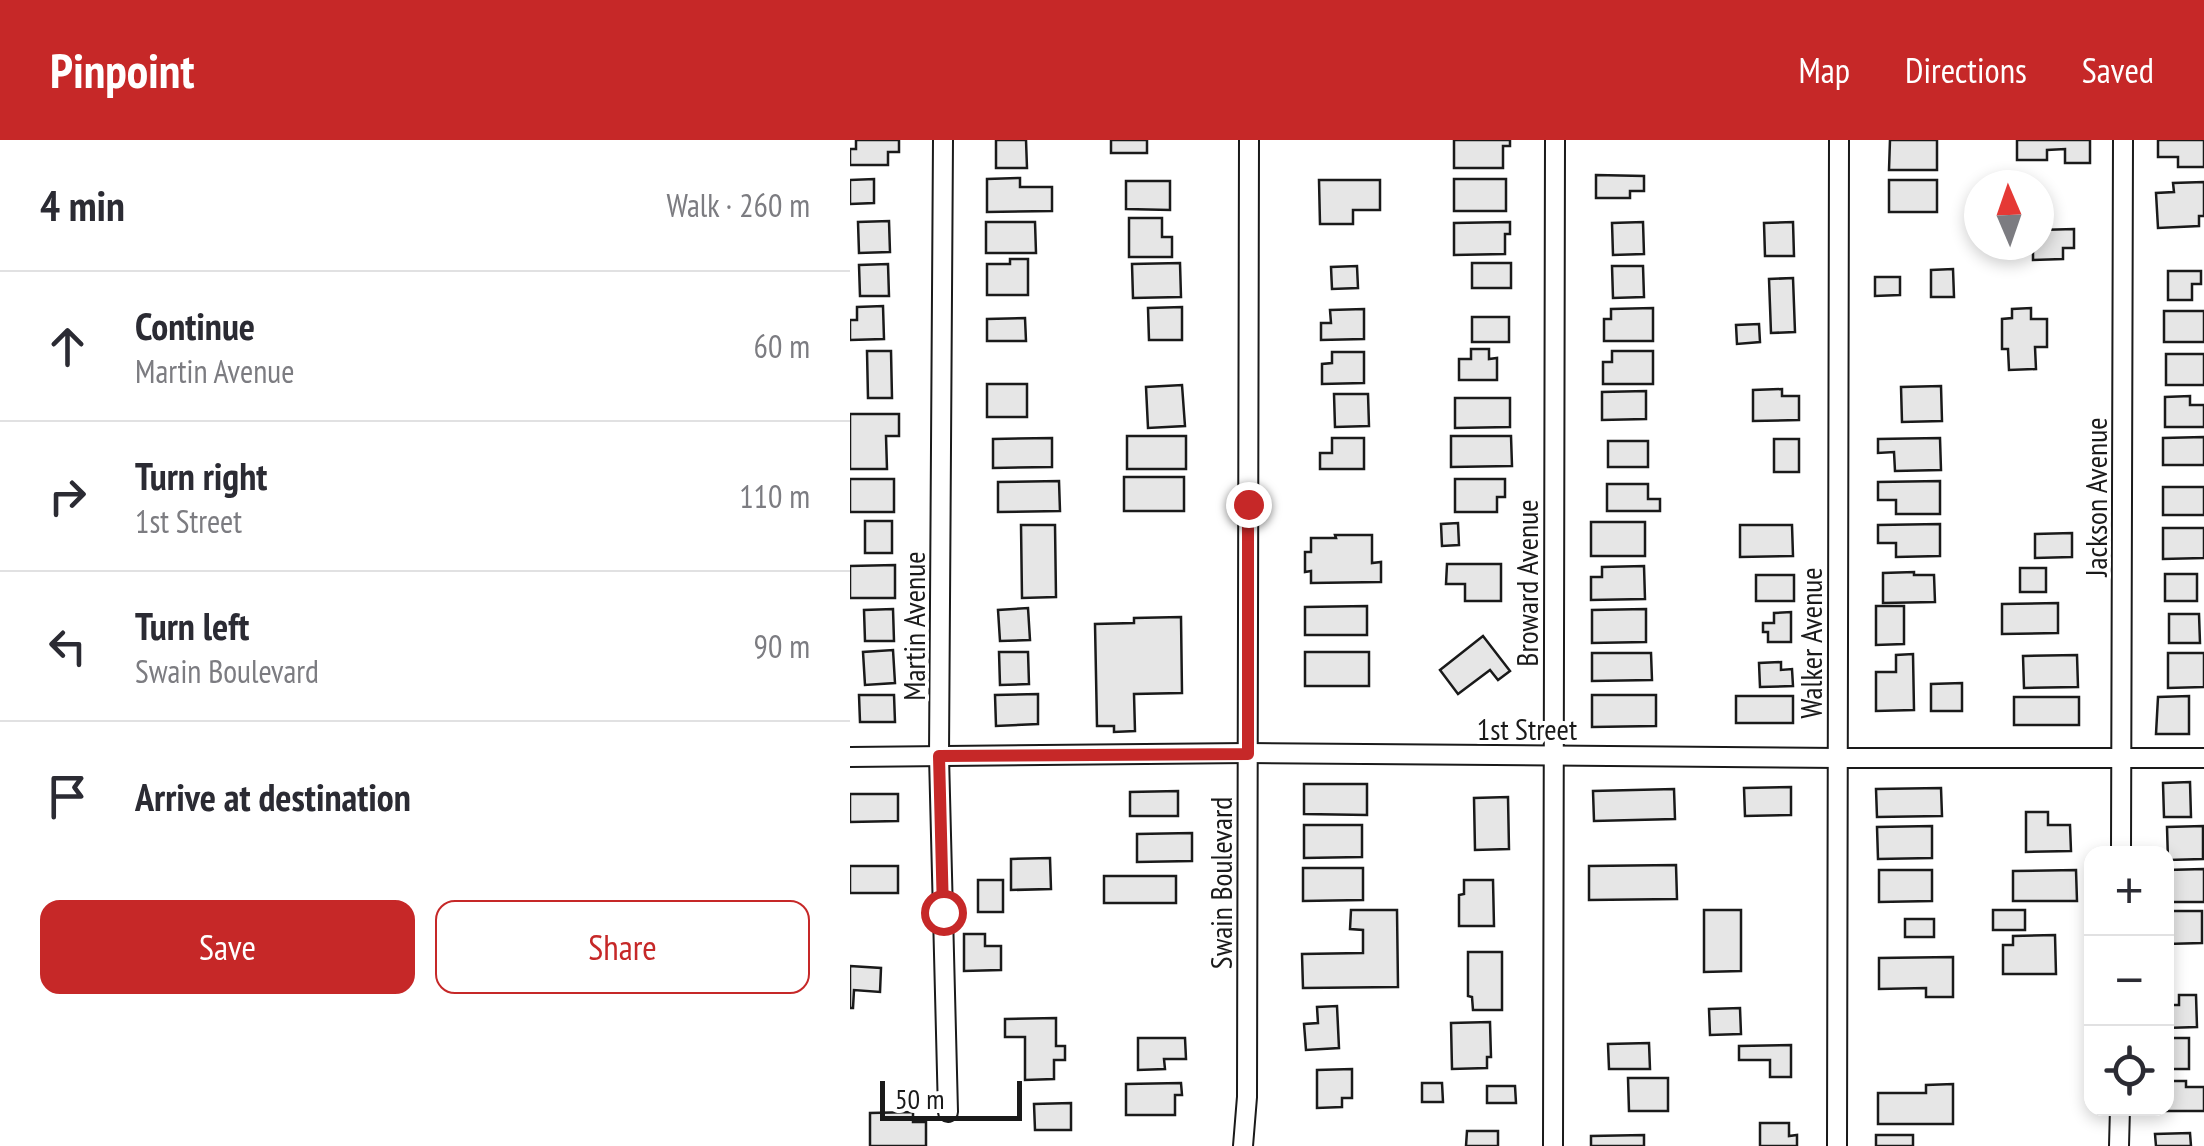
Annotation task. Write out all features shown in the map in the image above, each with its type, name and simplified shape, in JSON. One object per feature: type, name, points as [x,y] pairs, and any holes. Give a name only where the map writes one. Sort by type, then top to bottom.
[{"type":"street","name":"Martin Avenue","points":[[943,140],[939,756],[948,1112]]},
{"type":"street","name":"Swain Boulevard","points":[[1243,1146],[1247,1097],[1249,140]]},
{"type":"street","name":"Broward Avenue","points":[[1553,1146],[1555,140]]},
{"type":"street","name":"Walker Avenue","points":[[1837,1146],[1839,140]]},
{"type":"street","name":"Jackson Avenue","points":[[2121,846],[2123,140]]},
{"type":"street","name":"1st Street","points":[[850,756],[2204,758]]},
{"type":"street","points":[[2119,1146],[2120,1116]]},
{"type":"building","points":[[856,140],[899,140],[899,152],[888,152],[888,165],[850,165],[850,149],[856,149]]},
{"type":"building","points":[[996,140],[1026,140],[1027,168],[996,168]]},
{"type":"building","points":[[1111,140],[1147,140],[1147,153],[1111,153]]},
{"type":"building","points":[[1454,140],[1510,140],[1510,146],[1503,146],[1503,168],[1454,168]]},
{"type":"building","points":[[1890,140],[1937,140],[1937,170],[1889,170]]},
{"type":"building","points":[[2017,140],[2090,140],[2090,163],[2065,163],[2065,149],[2047,150],[2047,160],[2017,160]]},
{"type":"building","points":[[2158,140],[2204,140],[2204,167],[2178,167],[2178,157],[2158,157]]},
{"type":"building","points":[[1596,175],[1644,176],[1644,191],[1630,191],[1630,198],[1596,198]]},
{"type":"building","points":[[1020,178],[1020,187],[1052,187],[1052,211],[987,212],[987,179]]},
{"type":"building","points":[[874,179],[874,203],[850,204],[850,180]]},
{"type":"building","points":[[1454,179],[1506,179],[1506,211],[1454,211]]},
{"type":"building","points":[[1319,180],[1380,180],[1380,210],[1353,210],[1353,224],[1320,224]]},
{"type":"building","points":[[1889,180],[1937,180],[1937,212],[1889,212]]},
{"type":"building","points":[[1126,181],[1170,181],[1170,210],[1126,209]]},
{"type":"building","points":[[2204,182],[2204,216],[2199,216],[2199,226],[2158,228],[2156,193],[2174,192],[2173,183]]},
{"type":"building","points":[[1129,218],[1162,218],[1162,237],[1172,237],[1172,257],[1129,257]]},
{"type":"building","points":[[889,221],[890,252],[859,253],[858,222]]},
{"type":"building","points":[[986,222],[1035,222],[1036,253],[986,253]]},
{"type":"building","points":[[1510,222],[1510,234],[1505,234],[1505,254],[1454,255],[1454,223]]},
{"type":"building","points":[[1643,222],[1644,254],[1613,255],[1612,223]]},
{"type":"building","points":[[1793,222],[1794,256],[1765,256],[1764,223]]},
{"type":"building","points":[[2074,229],[2074,248],[2063,248],[2063,259],[2054,259],[2054,230]]},
{"type":"building","points":[[1010,259],[1028,259],[1028,295],[987,295],[987,264],[1010,264]]},
{"type":"building","points":[[1180,263],[1181,297],[1133,298],[1132,264]]},
{"type":"building","points":[[1472,263],[1511,263],[1511,288],[1472,288]]},
{"type":"building","points":[[888,264],[889,296],[860,296],[859,265]]},
{"type":"building","points":[[1357,266],[1358,288],[1332,289],[1331,267]]},
{"type":"building","points":[[1612,266],[1643,266],[1644,297],[1613,298]]},
{"type":"building","points":[[1953,269],[1954,297],[1931,297],[1931,270]]},
{"type":"building","points":[[2168,271],[2201,271],[2201,284],[2192,284],[2192,300],[2168,300]]},
{"type":"building","points":[[1875,277],[1900,277],[1900,295],[1875,296]]},
{"type":"building","points":[[1793,278],[1795,332],[1771,333],[1769,279]]},
{"type":"building","points":[[883,306],[884,339],[850,340],[850,320],[857,320],[857,307]]},
{"type":"building","points":[[1182,307],[1182,340],[1149,340],[1148,308]]},
{"type":"building","points":[[1653,308],[1653,341],[1604,341],[1604,319],[1611,319],[1611,309]]},
{"type":"building","points":[[2031,308],[2031,319],[2047,319],[2047,347],[2035,347],[2036,369],[2009,370],[2008,349],[2002,349],[2002,319],[2012,318],[2012,309]]},
{"type":"building","points":[[1364,309],[1364,339],[1321,340],[1321,323],[1331,323],[1330,310]]},
{"type":"building","points":[[2164,311],[2204,311],[2204,342],[2164,342]]},
{"type":"building","points":[[1472,317],[1509,317],[1509,342],[1472,342]]},
{"type":"building","points":[[1025,318],[1026,341],[987,341],[987,319]]},
{"type":"building","points":[[1759,324],[1760,342],[1737,344],[1736,325]]},
{"type":"building","points":[[1471,349],[1489,349],[1489,359],[1497,358],[1497,380],[1459,380],[1459,359],[1471,359]]},
{"type":"building","points":[[867,351],[891,351],[892,398],[868,398]]},
{"type":"building","points":[[1612,351],[1653,351],[1653,384],[1603,384],[1603,362],[1612,362]]},
{"type":"building","points":[[1332,352],[1364,352],[1364,383],[1322,384],[1322,364],[1332,363]]},
{"type":"building","points":[[2166,354],[2204,354],[2204,385],[2166,385]]},
{"type":"building","points":[[987,384],[1027,384],[1027,417],[987,417]]},
{"type":"building","points":[[1182,385],[1185,426],[1148,428],[1146,387]]},
{"type":"building","points":[[1941,386],[1942,421],[1902,422],[1901,387]]},
{"type":"building","points":[[1782,389],[1782,396],[1799,396],[1799,420],[1753,421],[1753,390]]},
{"type":"building","points":[[1646,391],[1646,419],[1602,420],[1602,392]]},
{"type":"building","points":[[1334,394],[1368,394],[1369,426],[1335,427]]},
{"type":"building","points":[[2190,396],[2190,405],[2204,405],[2204,427],[2165,427],[2165,397]]},
{"type":"building","points":[[1455,398],[1510,398],[1510,427],[1455,428]]},
{"type":"building","points":[[850,414],[899,414],[899,436],[886,436],[887,469],[850,469]]},
{"type":"building","points":[[1127,436],[1186,436],[1186,469],[1127,469]]},
{"type":"building","points":[[1451,436],[1511,436],[1512,466],[1451,467]]},
{"type":"building","points":[[2204,437],[2204,465],[2163,465],[2163,438]]},
{"type":"building","points":[[1052,438],[1052,467],[993,468],[993,439]]},
{"type":"building","points":[[1332,438],[1364,438],[1364,469],[1320,469],[1320,453],[1332,453]]},
{"type":"building","points":[[1940,438],[1941,470],[1895,471],[1894,452],[1878,453],[1878,439]]},
{"type":"building","points":[[1774,439],[1799,439],[1799,472],[1774,472]]},
{"type":"building","points":[[1608,441],[1648,441],[1648,467],[1608,467]]},
{"type":"building","points":[[1124,477],[1184,477],[1184,511],[1124,511]]},
{"type":"building","points":[[850,479],[894,479],[894,512],[850,512]]},
{"type":"building","points":[[1455,479],[1505,479],[1505,497],[1497,497],[1497,512],[1455,512]]},
{"type":"building","points":[[1059,481],[1060,511],[998,512],[998,482]]},
{"type":"building","points":[[1940,481],[1940,514],[1896,514],[1896,500],[1878,500],[1878,482]]},
{"type":"building","points":[[1607,484],[1648,484],[1648,499],[1660,499],[1660,511],[1607,511]]},
{"type":"building","points":[[2163,487],[2204,487],[2204,515],[2163,515]]},
{"type":"building","points":[[865,521],[892,521],[892,553],[865,553]]},
{"type":"building","points":[[1591,522],[1645,522],[1645,556],[1591,556]]},
{"type":"building","points":[[1458,523],[1459,545],[1442,546],[1441,524]]},
{"type":"building","points":[[1940,524],[1940,556],[1896,557],[1896,543],[1878,543],[1878,525]]},
{"type":"building","points":[[1021,525],[1055,525],[1056,597],[1022,598]]},
{"type":"building","points":[[1740,525],[1792,525],[1793,556],[1740,557]]},
{"type":"building","points":[[2163,528],[2204,528],[2204,558],[2163,559]]},
{"type":"building","points":[[2072,533],[2072,557],[2035,558],[2035,534]]},
{"type":"building","points":[[1335,535],[1372,535],[1372,563],[1381,562],[1381,582],[1311,583],[1311,571],[1305,572],[1305,552],[1311,552],[1311,538],[1336,538]]},
{"type":"building","points":[[1447,564],[1501,564],[1501,601],[1465,601],[1465,584],[1446,584]]},
{"type":"building","points":[[895,565],[895,598],[850,598],[850,566]]},
{"type":"building","points":[[1644,566],[1645,599],[1591,600],[1591,577],[1602,577],[1602,567]]},
{"type":"building","points":[[2020,568],[2046,568],[2046,592],[2020,592]]},
{"type":"building","points":[[1883,573],[1934,575],[1935,602],[1883,603]]},
{"type":"building","points":[[2165,574],[2197,574],[2197,601],[2165,601]]},
{"type":"building","points":[[1756,575],[1794,575],[1794,601],[1756,601]]},
{"type":"building","points":[[2058,603],[2058,633],[2002,634],[2002,604]]},
{"type":"building","points":[[1367,606],[1367,635],[1305,635],[1305,607]]},
{"type":"building","points":[[1876,606],[1904,606],[1904,644],[1876,645]]},
{"type":"building","points":[[1028,608],[1030,640],[1000,641],[998,610]]},
{"type":"building","points":[[893,609],[894,641],[865,641],[864,610]]},
{"type":"building","points":[[1646,609],[1646,642],[1592,643],[1592,610]]},
{"type":"building","points":[[1791,612],[1791,642],[1768,642],[1763,623],[1774,623],[1774,613]]},
{"type":"building","points":[[2169,614],[2199,614],[2200,643],[2169,643]]},
{"type":"building","points":[[1181,617],[1182,693],[1134,694],[1135,731],[1114,732],[1114,726],[1097,726],[1095,624]]},
{"type":"building","points":[[1483,636],[1510,671],[1498,680],[1490,670],[1458,694],[1440,670]]},
{"type":"building","points":[[893,650],[895,683],[865,685],[863,652]]},
{"type":"building","points":[[999,652],[1028,652],[1029,684],[1000,685]]},
{"type":"building","points":[[1305,652],[1369,652],[1369,686],[1305,686]]},
{"type":"building","points":[[1592,653],[1651,653],[1652,680],[1592,681]]},
{"type":"building","points":[[2168,653],[2204,653],[2204,687],[2168,688]]},
{"type":"building","points":[[1913,654],[1914,710],[1876,711],[1876,672],[1896,672],[1896,655]]},
{"type":"building","points":[[2077,655],[2078,687],[2024,688],[2023,656]]},
{"type":"building","points":[[1781,662],[1781,670],[1792,669],[1793,686],[1760,687],[1759,663]]},
{"type":"building","points":[[1962,683],[1962,711],[1931,711],[1931,684]]},
{"type":"building","points":[[1038,694],[1038,724],[996,726],[995,695]]},
{"type":"building","points":[[859,695],[894,695],[895,722],[860,722]]},
{"type":"building","points":[[1592,695],[1656,695],[1656,726],[1592,727]]},
{"type":"building","points":[[1736,696],[1793,696],[1793,723],[1736,723]]},
{"type":"building","points":[[2189,696],[2189,734],[2156,734],[2158,697]]},
{"type":"building","points":[[2014,697],[2079,697],[2079,725],[2014,725]]},
{"type":"building","points":[[2190,782],[2191,817],[2164,817],[2163,783]]},
{"type":"building","points":[[1304,784],[1367,784],[1367,815],[1304,814]]},
{"type":"building","points":[[1791,787],[1791,815],[1745,816],[1744,788]]},
{"type":"building","points":[[1941,788],[1942,816],[1877,817],[1876,789]]},
{"type":"building","points":[[1674,789],[1675,819],[1594,821],[1593,791]]},
{"type":"building","points":[[1178,791],[1178,816],[1130,816],[1130,792]]},
{"type":"building","points":[[850,794],[898,794],[898,821],[850,822]]},
{"type":"building","points":[[1508,797],[1509,849],[1475,850],[1474,798]]},
{"type":"building","points":[[2026,812],[2048,812],[2048,825],[2070,825],[2071,851],[2026,852]]},
{"type":"building","points":[[1304,825],[1362,825],[1362,857],[1304,858]]},
{"type":"building","points":[[1932,826],[1932,858],[1878,859],[1877,827]]},
{"type":"building","points":[[2203,826],[2203,859],[2174,860],[2174,846],[2168,846],[2167,827]]},
{"type":"building","points":[[1192,833],[1192,861],[1137,862],[1137,834]]},
{"type":"building","points":[[1050,858],[1051,889],[1011,890],[1011,859]]},
{"type":"building","points":[[1676,865],[1677,899],[1589,900],[1589,866]]},
{"type":"building","points":[[850,866],[898,866],[898,893],[850,893]]},
{"type":"building","points":[[1303,868],[1363,868],[1363,900],[1303,901]]},
{"type":"building","points":[[2204,869],[2204,902],[2174,902],[2174,870]]},
{"type":"building","points":[[1879,870],[1932,870],[1932,901],[1879,902]]},
{"type":"building","points":[[2076,870],[2077,901],[2013,901],[2013,871]]},
{"type":"building","points":[[1104,876],[1176,876],[1176,903],[1104,903]]},
{"type":"building","points":[[978,880],[1003,880],[1003,912],[978,912]]},
{"type":"building","points":[[1464,880],[1493,880],[1494,926],[1459,926],[1459,895],[1464,894]]},
{"type":"building","points":[[1351,910],[1397,910],[1398,987],[1303,988],[1302,954],[1363,953],[1363,930],[1350,929]]},
{"type":"building","points":[[1704,910],[1741,910],[1741,971],[1704,972]]},
{"type":"building","points":[[1993,910],[2025,910],[2025,930],[1993,930]]},
{"type":"building","points":[[2174,911],[2202,911],[2202,943],[2174,944]]},
{"type":"building","points":[[1905,919],[1934,919],[1934,937],[1905,937]]},
{"type":"building","points":[[964,934],[985,934],[985,946],[1001,946],[1001,970],[964,971]]},
{"type":"building","points":[[2055,935],[2056,974],[2003,974],[2003,945],[2013,945],[2013,936]]},
{"type":"building","points":[[1468,952],[1502,952],[1502,1010],[1473,1010],[1472,997],[1468,996]]},
{"type":"building","points":[[1953,957],[1953,997],[1926,997],[1926,988],[1879,989],[1879,958]]},
{"type":"building","points":[[850,966],[881,968],[880,992],[854,990],[853,1008],[850,1008]]},
{"type":"building","points":[[2179,995],[2196,995],[2197,1027],[2174,1028],[2174,1005],[2179,1005]]},
{"type":"building","points":[[1337,1006],[1339,1048],[1306,1050],[1304,1024],[1318,1023],[1317,1007]]},
{"type":"building","points":[[1740,1008],[1741,1034],[1710,1035],[1709,1009]]},
{"type":"building","points":[[1056,1018],[1056,1046],[1065,1046],[1065,1060],[1054,1060],[1054,1079],[1025,1080],[1025,1037],[1005,1037],[1005,1019]]},
{"type":"building","points":[[1490,1022],[1491,1057],[1487,1057],[1487,1068],[1452,1069],[1451,1023]]},
{"type":"building","points":[[1138,1038],[1185,1038],[1186,1059],[1164,1059],[1165,1069],[1138,1070]]},
{"type":"building","points":[[2174,1038],[2189,1038],[2189,1069],[2174,1069]]},
{"type":"building","points":[[1649,1043],[1650,1069],[1609,1069],[1608,1044]]},
{"type":"building","points":[[1791,1045],[1791,1077],[1770,1077],[1770,1060],[1739,1060],[1739,1046]]},
{"type":"building","points":[[1352,1069],[1352,1098],[1342,1098],[1342,1107],[1317,1108],[1317,1070]]},
{"type":"building","points":[[1628,1078],[1668,1078],[1668,1111],[1629,1111]]},
{"type":"building","points":[[2174,1081],[2186,1081],[2186,1087],[2204,1087],[2204,1111],[2174,1111]]},
{"type":"building","points":[[1181,1083],[1182,1095],[1175,1095],[1175,1115],[1126,1115],[1126,1084]]},
{"type":"building","points":[[1422,1083],[1442,1083],[1443,1102],[1422,1102]]},
{"type":"building","points":[[1953,1084],[1953,1124],[1878,1124],[1878,1093],[1926,1093],[1926,1085]]},
{"type":"building","points":[[1487,1086],[1515,1086],[1516,1103],[1487,1103]]},
{"type":"building","points":[[1071,1103],[1071,1130],[1035,1130],[1034,1104]]},
{"type":"building","points":[[913,1112],[913,1122],[926,1122],[926,1146],[870,1146],[870,1113]]},
{"type":"building","points":[[1760,1123],[1789,1123],[1789,1136],[1797,1135],[1797,1146],[1760,1146]]},
{"type":"building","points":[[1467,1131],[1498,1131],[1498,1146],[1466,1146]]},
{"type":"building","points":[[2190,1133],[2191,1146],[2156,1146],[2155,1134]]},
{"type":"building","points":[[1644,1135],[1644,1146],[1591,1146],[1591,1136]]},
{"type":"building","points":[[1876,1135],[1913,1135],[1913,1146],[1876,1146]]},
{"type":"route","points":[[943,912],[939,756],[1248,754],[1248,504]]}]
